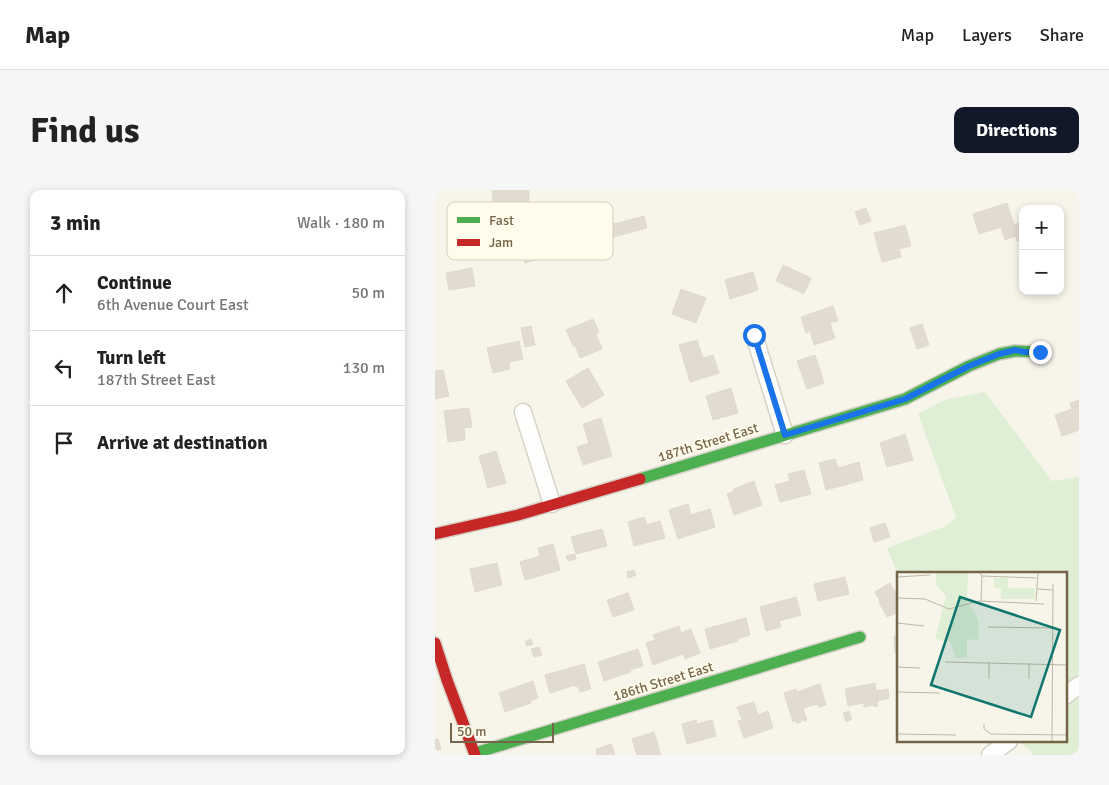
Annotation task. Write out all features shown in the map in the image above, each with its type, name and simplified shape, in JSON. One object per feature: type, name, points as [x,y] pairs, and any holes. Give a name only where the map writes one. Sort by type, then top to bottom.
[{"type":"street","points":[[754,335],[785,435]]},
{"type":"street","name":"187th Street East","points":[[435,534],[493,521],[905,399],[969,366],[999,354],[1015,350],[1040,352]]},
{"type":"street","points":[[523,412],[552,504]]},
{"type":"street","name":"186th Street East","points":[[475,754],[860,637]]},
{"type":"street","points":[[435,642],[449,688],[475,754]]},
{"type":"street","points":[[1067,694],[1079,685]]},
{"type":"street","points":[[990,755],[1008,742]]},
{"type":"green space","points":[[985,392],[1052,481],[1079,477],[1079,755],[1032,755],[1031,751],[1020,742],[1067,742],[1067,572],[897,572],[887,548],[946,526],[956,517],[918,414],[944,400]]},
{"type":"building","points":[[493,190],[529,190],[529,202],[492,202]]},
{"type":"building","points":[[1007,203],[1014,225],[1019,223],[1019,240],[1017,241],[1016,236],[1005,240],[1001,227],[979,234],[973,214]]},
{"type":"building","points":[[866,208],[871,221],[860,225],[855,212]]},
{"type":"building","points":[[644,216],[647,228],[613,237],[613,224]]},
{"type":"building","points":[[905,225],[911,246],[899,249],[901,257],[882,262],[874,233]]},
{"type":"building","points":[[524,260],[535,260],[525,263]]},
{"type":"building","points":[[783,265],[811,278],[804,294],[776,281]]},
{"type":"building","points":[[472,268],[475,286],[449,290],[446,273]]},
{"type":"building","points":[[753,272],[758,290],[730,299],[725,280]]},
{"type":"building","points":[[681,289],[706,298],[696,323],[672,314]]},
{"type":"building","points":[[833,306],[838,321],[830,323],[835,338],[814,345],[810,331],[806,333],[801,317]]},
{"type":"building","points":[[593,319],[599,332],[596,334],[602,349],[580,358],[566,330]]},
{"type":"building","points":[[922,324],[929,345],[917,349],[910,328]]},
{"type":"building","points":[[531,326],[535,345],[525,347],[521,328]]},
{"type":"building","points":[[697,340],[703,358],[713,355],[719,373],[690,382],[679,345]]},
{"type":"building","points":[[519,341],[523,359],[509,362],[510,369],[493,373],[487,348]]},
{"type":"building","points":[[815,355],[824,383],[807,389],[797,361]]},
{"type":"building","points":[[588,368],[604,395],[582,408],[566,381]]},
{"type":"building","points":[[443,370],[449,396],[435,399],[435,371]]},
{"type":"building","points":[[731,388],[738,413],[713,420],[706,396]]},
{"type":"building","points":[[1079,400],[1079,430],[1062,436],[1055,415],[1072,409],[1070,403]]},
{"type":"building","points":[[469,408],[472,427],[464,428],[465,440],[448,442],[444,411]]},
{"type":"building","points":[[601,418],[612,456],[583,465],[577,447],[589,443],[583,424]]},
{"type":"building","points":[[905,434],[913,460],[887,467],[880,443]]},
{"type":"building","points":[[496,451],[506,483],[488,488],[479,456]]},
{"type":"building","points":[[835,459],[838,468],[859,462],[863,480],[826,490],[819,463]]},
{"type":"building","points":[[804,470],[811,494],[780,502],[775,485],[790,481],[788,474]]},
{"type":"building","points":[[754,481],[762,505],[734,515],[727,494]]},
{"type":"building","points":[[688,504],[691,515],[710,509],[715,527],[678,539],[669,510]]},
{"type":"building","points":[[644,517],[647,525],[660,521],[665,538],[634,546],[628,522]]},
{"type":"building","points":[[885,523],[890,537],[874,542],[870,528]]},
{"type":"building","points":[[602,529],[607,546],[576,554],[571,537]]},
{"type":"building","points":[[553,544],[560,570],[525,580],[520,562],[540,556],[538,548]]},
{"type":"building","points":[[575,554],[576,559],[568,561],[566,556]]},
{"type":"building","points":[[497,563],[502,585],[475,592],[470,569]]},
{"type":"building","points":[[634,570],[636,575],[628,578],[627,572]]},
{"type":"building","points":[[845,577],[849,594],[818,601],[814,584]]},
{"type":"building","points":[[890,583],[897,595],[897,612],[887,617],[875,592]]},
{"type":"building","points":[[628,593],[634,610],[613,617],[607,600]]},
{"type":"building","points":[[796,597],[801,615],[779,621],[781,627],[766,631],[760,607]]},
{"type":"building","points":[[746,618],[750,635],[737,639],[738,641],[710,649],[705,629]]},
{"type":"building","points":[[679,626],[681,633],[691,629],[700,653],[685,659],[683,654],[653,665],[646,643],[655,640],[653,635]]},
{"type":"building","points":[[894,636],[897,636],[897,653],[895,653]]},
{"type":"building","points":[[531,639],[533,644],[527,646],[525,642]]},
{"type":"building","points":[[539,647],[542,655],[534,657],[531,649]]},
{"type":"building","points":[[638,649],[643,666],[604,681],[598,662]]},
{"type":"building","points":[[584,664],[591,689],[580,692],[578,686],[576,687],[575,685],[550,693],[545,675]]},
{"type":"building","points":[[533,681],[538,698],[530,701],[531,703],[505,712],[499,693]]},
{"type":"building","points":[[875,683],[876,691],[888,689],[889,698],[877,701],[878,706],[874,707],[874,705],[864,707],[864,703],[848,706],[845,689]]},
{"type":"building","points":[[820,684],[826,705],[819,707],[818,704],[803,708],[807,720],[803,721],[803,719],[797,723],[796,720],[793,722],[784,693],[796,689],[797,692]]},
{"type":"building","points":[[754,702],[758,715],[768,711],[773,728],[744,738],[738,721],[742,720],[737,707]]},
{"type":"building","points":[[849,711],[852,719],[846,722],[843,713]]},
{"type":"building","points":[[696,720],[697,724],[712,720],[716,736],[687,744],[682,724]]},
{"type":"building","points":[[654,732],[661,755],[637,755],[632,739]]},
{"type":"building","points":[[438,739],[441,749],[435,751],[435,740]]},
{"type":"building","points":[[611,744],[615,755],[597,755],[596,749]]},
{"type":"traffic: fast","points":[[640,479],[905,399],[969,366],[999,354],[1015,351],[1040,352]]},
{"type":"traffic: fast","points":[[475,753],[860,637]]},
{"type":"traffic: jam","points":[[435,534],[518,515],[640,479]]},
{"type":"traffic: jam","points":[[435,643],[475,755]]},
{"type":"route","points":[[754,335],[785,435],[905,399],[969,366],[999,354],[1015,350],[1040,352]]}]
